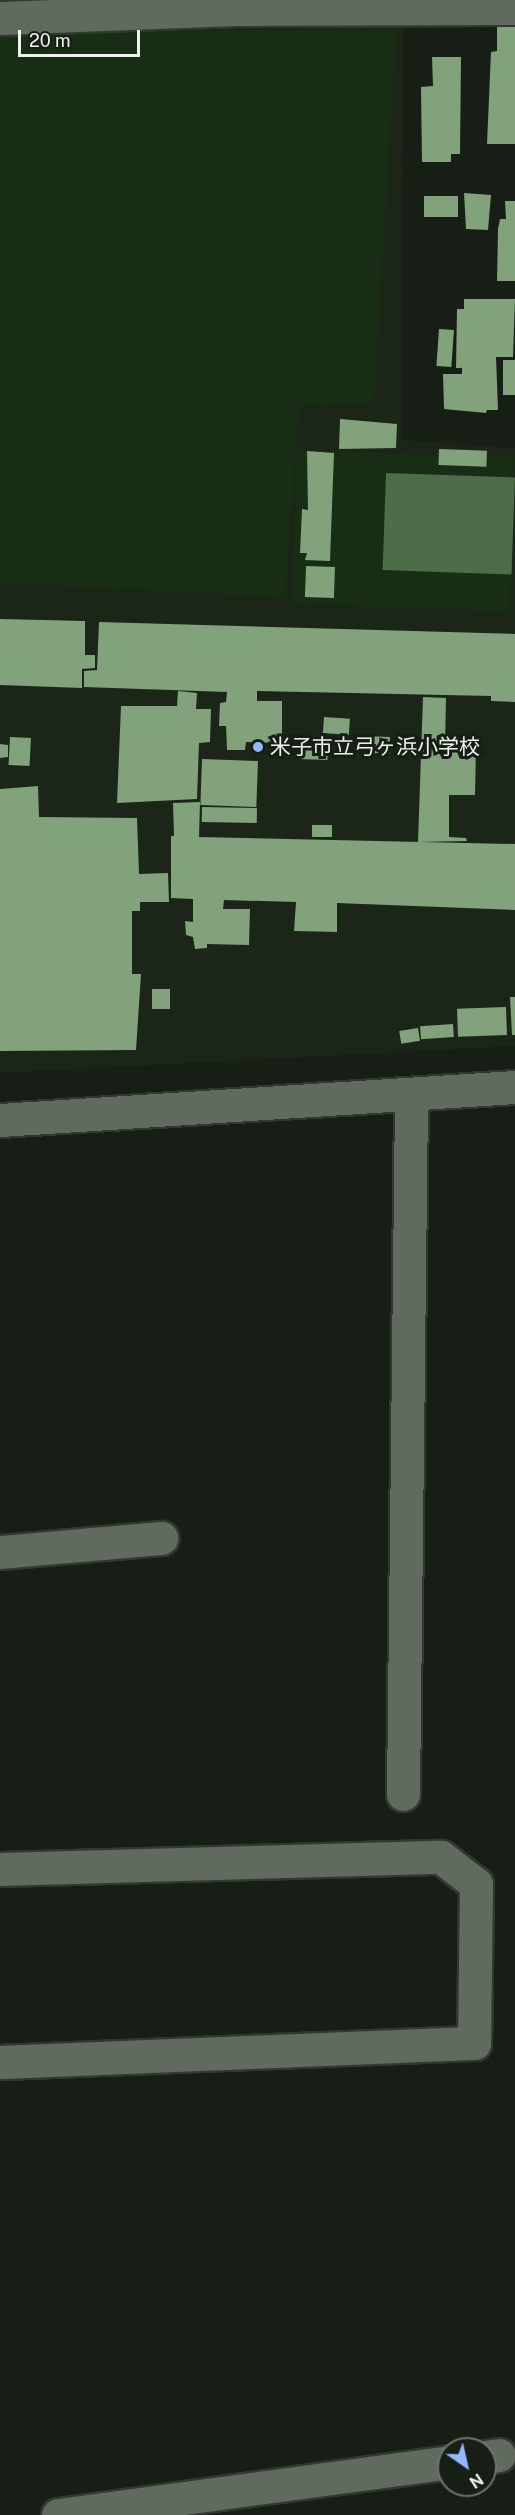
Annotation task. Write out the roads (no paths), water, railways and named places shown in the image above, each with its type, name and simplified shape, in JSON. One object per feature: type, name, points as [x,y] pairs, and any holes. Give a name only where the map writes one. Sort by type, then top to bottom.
[{"type":"street","points":[[0,18],[236,4],[408,3],[515,8]]},
{"type":"street","points":[[0,1120],[515,1087]]},
{"type":"street","points":[[403,1794],[411,1095]]},
{"type":"street","points":[[0,1552],[161,1538]]},
{"type":"street","points":[[0,1869],[441,1857],[476,1884],[474,2043],[0,2062]]},
{"type":"street","points":[[58,2515],[437,2464]]},
{"type":"place","name":"米子市立弓ヶ浜小学校","points":[[258,747]]}]
